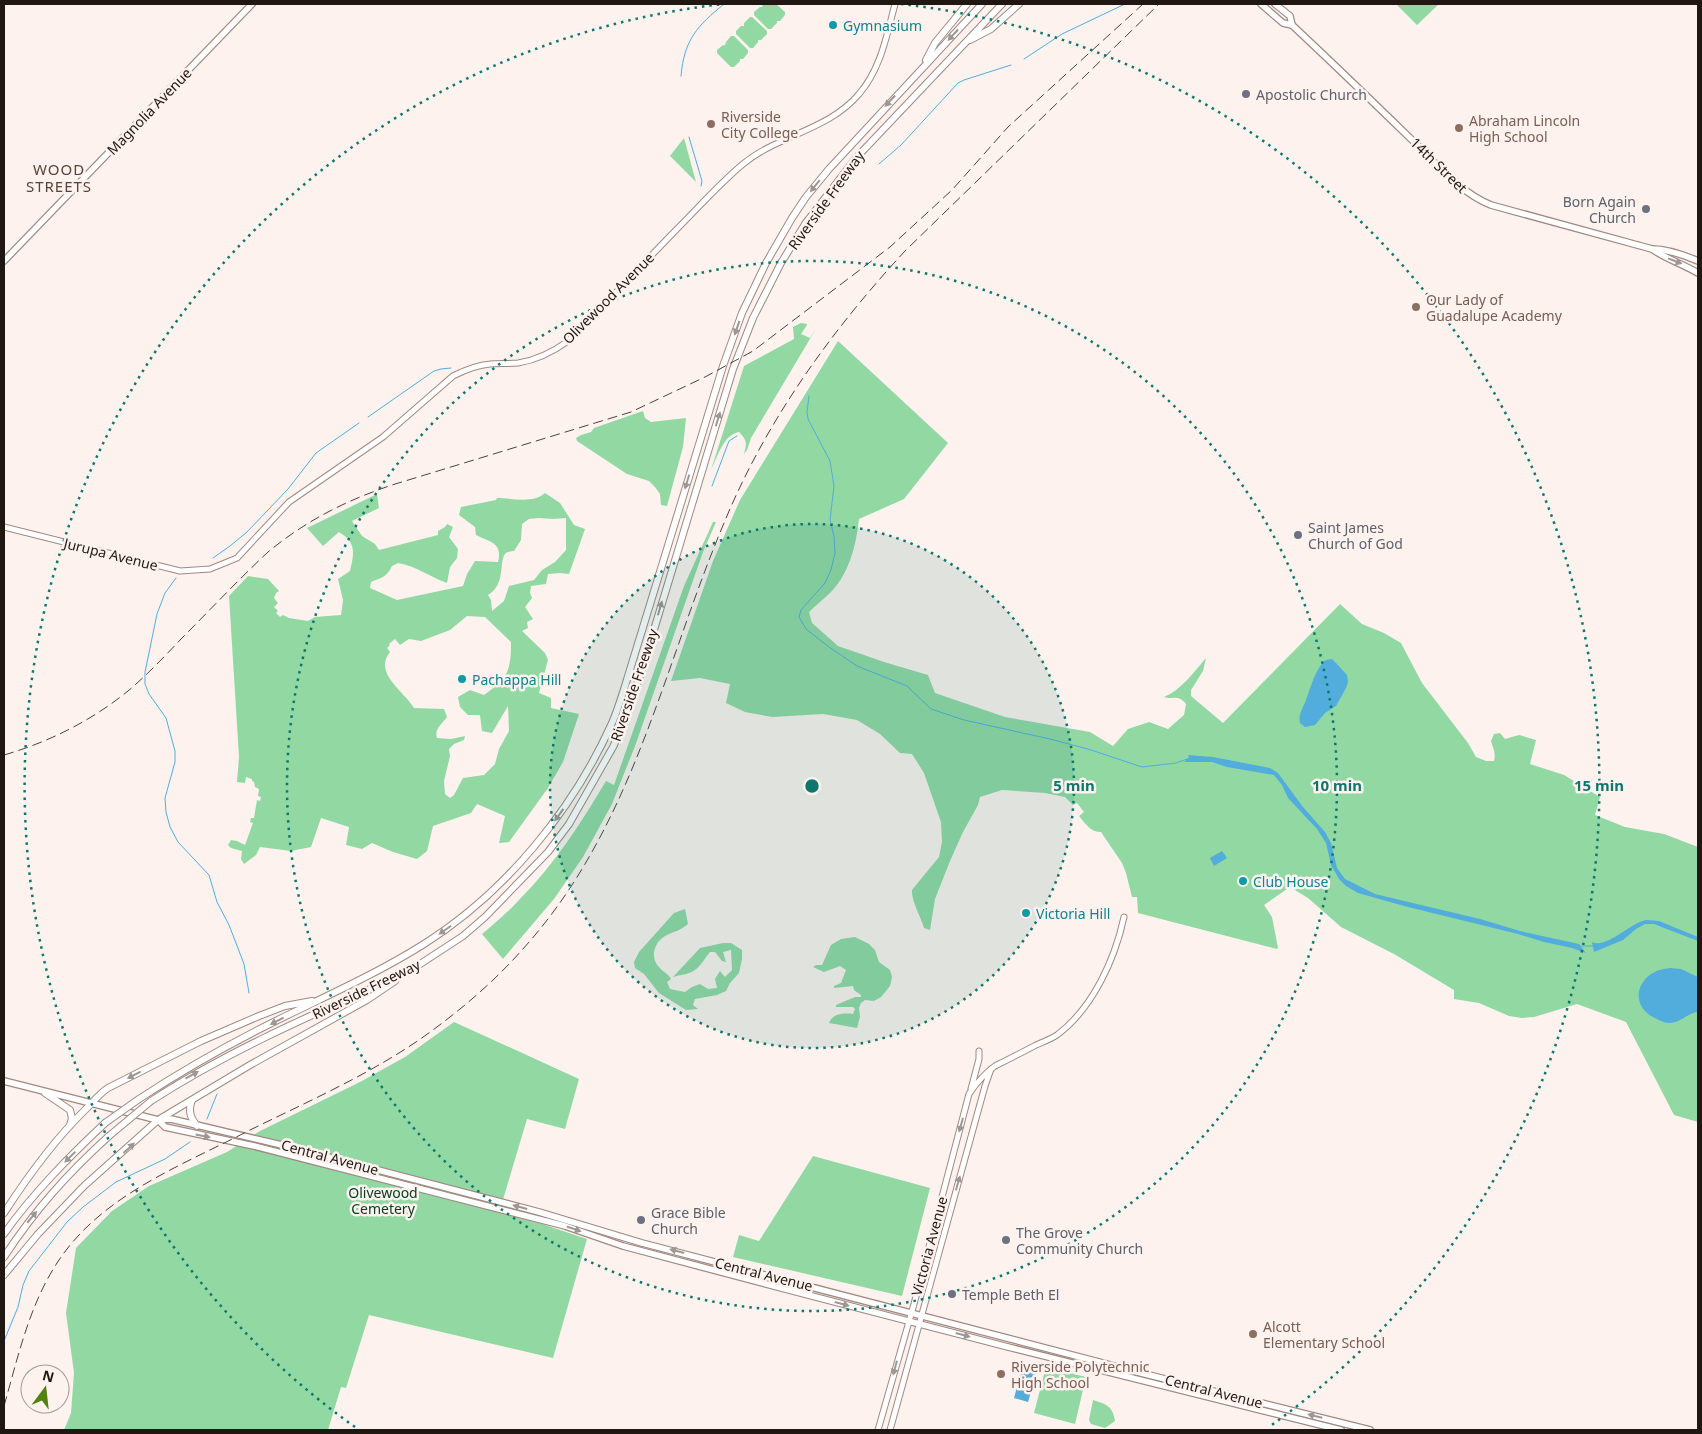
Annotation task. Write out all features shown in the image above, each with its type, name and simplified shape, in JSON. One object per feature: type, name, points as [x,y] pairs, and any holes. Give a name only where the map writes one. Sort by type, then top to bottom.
[{"type":"highway","points":[[924,66],[935,43],[967,4]]},
{"type":"highway","name":"Riverside Freeway","points":[[4,1234],[15,1218],[53,1175],[105,1123],[178,1073],[423,945],[451,926],[476,906],[516,868],[563,809],[582,779],[612,721],[630,673],[723,366],[742,313],[766,264],[806,197],[853,141],[982,4]]},
{"type":"highway","name":"Riverside Freeway","points":[[4,1257],[25,1225],[61,1182],[109,1136],[151,1101],[182,1080],[230,1054],[408,972],[463,936],[485,917],[548,852],[569,824],[613,747],[623,725],[640,676],[733,369],[753,318],[781,263],[805,224],[863,150],[1002,4]]},
{"type":"highway","points":[[962,45],[991,28],[1019,4]]},
{"type":"highway","points":[[4,1275],[38,1234],[84,1186],[158,1120],[250,1065],[367,1000],[408,972]]},
{"type":"highway","points":[[4,1213],[34,1169],[70,1125],[98,1095],[108,1088],[201,1041],[285,1006],[321,999]]},
{"type":"highway","points":[[45,1092],[70,1110],[72,1118],[70,1125]]},
{"type":"highway","points":[[192,1100],[190,1112],[197,1126]]},
{"type":"main road","name":"Magnolia Avenue","points":[[4,261],[252,4]]},
{"type":"main road","name":"Olivewood Avenue","points":[[218,566],[237,558],[289,502],[383,437],[453,376],[472,367],[532,360],[545,355],[568,341],[698,207],[744,163],[781,141],[827,120],[858,96],[869,81],[879,60],[895,4]]},
{"type":"main road","name":"14th Street","points":[[1261,4],[1283,24],[1292,24]]},
{"type":"main road","name":"14th Street","points":[[1276,4],[1290,16],[1292,24],[1449,175],[1478,200],[1652,250],[1661,256],[1682,263],[1698,273]]},
{"type":"main road","name":"14th Street","points":[[1652,250],[1661,249],[1698,262]]},
{"type":"main road","name":"Jurupa Avenue","points":[[4,527],[174,570],[199,571],[218,566]]},
{"type":"main road","name":"Victoria Avenue","points":[[878,1430],[912,1312],[970,1094],[984,1074],[991,1068],[1056,1036],[1070,1023],[1084,1006],[1107,970],[1116,948],[1124,917]]},
{"type":"main road","points":[[970,1094],[979,1059],[979,1051]]},
{"type":"main road","name":"Victoria Avenue","points":[[890,1430],[991,1068]]},
{"type":"main road","name":"Central Avenue","points":[[4,1081],[158,1120],[171,1119],[278,1143],[539,1212],[634,1240],[1145,1374],[1370,1430]]},
{"type":"main road","name":"Central Avenue","points":[[158,1120],[165,1127],[254,1146],[565,1226],[623,1246],[919,1324],[1341,1430]]},
{"type":"green space","points":[[763,4],[776,4],[785,12],[785,15],[771,29],[768,29],[754,15],[754,12],[762,7]]},
{"type":"green space","points":[[1396,4],[1439,4],[1417,25]]},
{"type":"green space","points":[[750,17],[767,31],[767,34],[761,40],[758,40],[753,48],[750,48],[736,34],[736,31],[741,26],[744,26],[744,23]]},
{"type":"green space","points":[[731,36],[734,36],[748,50],[748,53],[734,67],[731,67],[717,53],[717,50],[725,45]]},
{"type":"green space","points":[[684,138],[696,182],[670,156]]},
{"type":"green space","points":[[801,323],[807,325],[801,334],[810,338],[817,327],[751,438],[747,450],[744,454],[746,442],[742,435],[739,432],[733,434],[725,442],[711,470],[744,366],[794,339],[793,327]]},
{"type":"green space","points":[[838,341],[948,443],[904,499],[859,519],[854,548],[848,566],[832,591],[809,612],[812,623],[838,646],[928,675],[935,693],[1005,717],[1090,732],[1113,746],[1128,729],[1149,722],[1168,729],[1184,715],[1186,704],[1183,701],[1178,698],[1164,697],[1182,685],[1206,658],[1203,671],[1191,690],[1191,696],[1223,723],[1340,604],[1362,624],[1384,633],[1401,643],[1422,683],[1468,743],[1476,757],[1486,761],[1494,761],[1491,741],[1494,734],[1500,733],[1505,739],[1519,735],[1536,740],[1530,764],[1564,775],[1600,797],[1595,815],[1625,827],[1664,834],[1698,847],[1698,1122],[1674,1115],[1626,1022],[1577,1004],[1534,1017],[1522,1018],[1509,1016],[1479,1003],[1454,999],[1454,990],[1394,954],[1341,927],[1308,898],[1290,887],[1264,905],[1272,917],[1277,949],[1138,913],[1137,897],[1132,897],[1122,863],[1101,832],[1091,829],[1079,816],[1084,812],[1077,803],[1073,805],[1065,797],[1045,793],[1002,790],[980,797],[978,805],[950,861],[935,899],[930,930],[924,928],[912,890],[939,857],[942,842],[941,822],[924,773],[912,754],[900,753],[880,734],[857,720],[823,714],[772,717],[745,712],[726,703],[730,684],[700,678],[671,681],[713,561],[740,500]]},
{"type":"green space","points":[[643,411],[645,418],[651,422],[686,418],[683,447],[667,506],[661,505],[660,494],[649,481],[627,474],[577,441],[576,438],[591,432],[594,428]]},
{"type":"green space","points":[[545,493],[560,503],[574,525],[585,529],[569,574],[548,574],[546,584],[531,586],[530,593],[532,598],[525,607],[533,619],[527,622],[528,628],[522,631],[545,653],[548,660],[539,693],[551,698],[551,708],[579,714],[563,762],[548,788],[509,842],[499,843],[505,816],[477,804],[471,813],[433,826],[427,851],[417,859],[372,843],[362,849],[346,845],[349,827],[321,818],[311,847],[291,851],[260,847],[256,855],[244,864],[241,859],[242,851],[231,848],[228,845],[231,840],[245,845],[253,823],[250,822],[251,818],[254,818],[257,800],[260,801],[261,797],[258,796],[259,789],[255,787],[252,779],[246,777],[245,783],[237,782],[239,757],[229,596],[248,576],[268,579],[279,591],[274,598],[278,603],[274,607],[280,617],[283,615],[289,618],[308,621],[315,617],[341,615],[343,600],[338,579],[350,571],[353,549],[349,540],[339,532],[323,546],[307,528],[377,494],[379,508],[352,521],[362,536],[375,544],[379,550],[438,535],[438,531],[447,524],[453,527],[449,537],[458,549],[457,558],[450,567],[447,583],[398,563],[392,566],[383,577],[371,582],[370,588],[397,600],[463,586],[467,574],[475,561],[498,562],[499,555],[494,544],[476,535],[475,527],[459,515],[461,507],[496,500],[497,498],[522,500]],"holes":[[[566,518],[566,550],[555,562],[542,570],[534,580],[509,586],[504,601],[492,611],[491,600],[488,595],[498,585],[504,556],[514,551],[521,540],[522,524],[529,519]],[[467,616],[485,617],[511,642],[511,652],[509,667],[498,684],[484,695],[470,690],[458,697],[460,707],[468,715],[480,715],[482,731],[492,733],[508,706],[509,731],[499,749],[495,764],[484,775],[463,778],[454,795],[450,798],[445,794],[444,781],[450,756],[449,749],[454,744],[464,740],[465,736],[451,739],[437,738],[438,729],[447,717],[444,709],[414,708],[387,674],[385,667],[390,652],[387,648],[395,639],[400,645],[409,639],[421,641],[450,630]]]},
{"type":"green space","points":[[713,522],[716,522],[703,552],[635,746],[612,804],[583,857],[554,899],[503,959],[482,934],[510,909],[544,873],[577,828],[606,781],[614,785],[684,586]]},
{"type":"green space","points":[[685,909],[688,924],[659,941],[654,950],[657,964],[671,979],[667,982],[670,989],[685,992],[700,984],[708,989],[717,988],[715,979],[720,971],[725,977],[732,970],[731,950],[723,952],[726,962],[722,961],[715,952],[710,952],[693,972],[673,977],[700,948],[731,943],[742,950],[739,973],[726,991],[717,995],[695,999],[693,1005],[698,1009],[686,1010],[659,993],[644,974],[635,968],[634,962],[639,952],[674,913]]},
{"type":"green space","points":[[855,937],[869,944],[875,950],[879,962],[890,970],[892,977],[890,986],[881,997],[874,1001],[865,1000],[861,1003],[857,1028],[829,1023],[836,1015],[853,1014],[855,1009],[853,1007],[836,1007],[836,1005],[855,997],[861,997],[854,990],[853,986],[834,988],[834,986],[841,983],[846,970],[840,966],[824,972],[813,967],[822,965],[831,945],[841,939]]},
{"type":"green space","name":"Olivewood Cemetery","points":[[454,1022],[579,1079],[565,1129],[527,1119],[499,1213],[542,1224],[587,1239],[553,1358],[369,1315],[346,1388],[341,1387],[328,1430],[64,1430],[71,1413],[74,1373],[66,1313],[76,1248],[112,1211],[149,1186],[227,1152],[260,1131],[360,1082],[405,1057]]},
{"type":"green space","points":[[813,1156],[930,1188],[902,1296],[733,1257],[739,1235],[759,1241]]},
{"type":"green space","points":[[1046,1367],[1086,1377],[1075,1424],[1034,1413]]},
{"type":"green space","points":[[1093,1400],[1105,1404],[1113,1412],[1115,1421],[1105,1428],[1091,1424],[1089,1420]]},
{"type":"water","points":[[1332,659],[1347,675],[1348,682],[1346,688],[1336,706],[1325,713],[1315,725],[1305,727],[1300,723],[1301,711],[1313,680],[1323,662]]},
{"type":"water","points":[[1188,755],[1213,757],[1270,768],[1278,773],[1303,807],[1325,832],[1331,843],[1337,868],[1345,879],[1375,894],[1579,944],[1586,953],[1358,893],[1339,879],[1331,865],[1326,843],[1317,829],[1288,798],[1282,785],[1274,775],[1227,767],[1212,762],[1184,762],[1189,757]]},
{"type":"water","points":[[1222,851],[1227,858],[1214,866],[1210,858]]},
{"type":"water","points":[[1646,920],[1659,921],[1698,937],[1698,941],[1654,924],[1645,924],[1623,940],[1594,952],[1592,942],[1605,942]]},
{"type":"water","points":[[1662,969],[1681,969],[1698,977],[1698,1012],[1673,1023],[1662,1021],[1648,1014],[1640,1004],[1639,998],[1639,991],[1645,979]]},
{"type":"water","points":[[1023,1365],[1039,1369],[1028,1402],[1014,1398]]},
{"type":"waterway","points":[[681,76],[685,53],[689,43],[706,19],[724,4]]},
{"type":"waterway","points":[[1024,59],[1062,34],[1125,4]]},
{"type":"waterway","points":[[879,164],[901,145],[958,83],[1011,65]]},
{"type":"waterway","points":[[689,137],[702,181],[701,186]]},
{"type":"waterway","points":[[368,417],[434,371],[451,368]]},
{"type":"waterway","points":[[809,396],[808,419],[830,461],[834,486],[830,520],[834,536],[835,553],[831,570],[825,583],[801,610],[799,617],[806,629],[857,666],[907,686],[931,709],[964,720],[1088,749],[1142,767],[1176,763],[1187,759]]},
{"type":"waterway","points":[[213,558],[247,532],[288,489],[316,453],[359,423]]},
{"type":"waterway","points":[[712,486],[729,441],[737,436]]},
{"type":"waterway","points":[[176,578],[165,593],[157,614],[145,672],[145,684],[149,694],[166,718],[175,751],[175,762],[165,798],[166,812],[170,827],[178,842],[209,875],[217,902],[229,925],[244,964],[249,993]]},
{"type":"waterway","points":[[1581,946],[1594,946]]},
{"type":"waterway","points":[[207,1119],[217,1094]]},
{"type":"waterway","points":[[4,1341],[18,1307],[23,1285],[29,1271],[67,1222],[83,1207],[116,1182],[165,1159],[190,1142]]},
{"type":"railway","points":[[4,755],[53,737],[84,721],[114,702],[149,672],[268,552],[297,530],[327,512],[392,485],[631,412],[705,377],[753,351],[890,247],[952,190],[1008,127],[1143,4]]},
{"type":"railway","points":[[4,1406],[25,1332],[47,1279],[75,1239],[96,1219],[144,1184],[336,1088],[399,1053],[460,1009],[486,987],[522,950],[560,903],[592,852],[618,800],[641,746],[724,523],[760,449],[802,379],[851,313],[905,251],[1159,4]]},
{"type":"place","name":"Gymnasium","points":[[833,25]]},
{"type":"place","name":"Apostolic Church","points":[[1246,94]]},
{"type":"place","name":"Riverside City College","points":[[711,124]]},
{"type":"place","name":"Abraham Lincoln High School","points":[[1459,128]]},
{"type":"place","name":"Born Again Church","points":[[1646,209]]},
{"type":"place","name":"Our Lady of Guadalupe Academy","points":[[1416,307]]},
{"type":"place","name":"Saint James Church of God","points":[[1298,535]]},
{"type":"place","name":"Pachappa Hill","points":[[462,679]]},
{"type":"place","name":"Club House","points":[[1243,881]]},
{"type":"place","name":"Victoria Hill","points":[[1026,913]]},
{"type":"place","name":"Grace Bible Church","points":[[641,1220]]},
{"type":"place","name":"The Grove Community Church","points":[[1006,1240]]},
{"type":"place","name":"Temple Beth El","points":[[952,1294]]},
{"type":"place","name":"Alcott Elementary School","points":[[1253,1334]]},
{"type":"place","name":"Riverside Polytechnic High School","points":[[1001,1374]]},
{"type":"district","name":"WOOD STREETS","points":[[59,178]]}]
